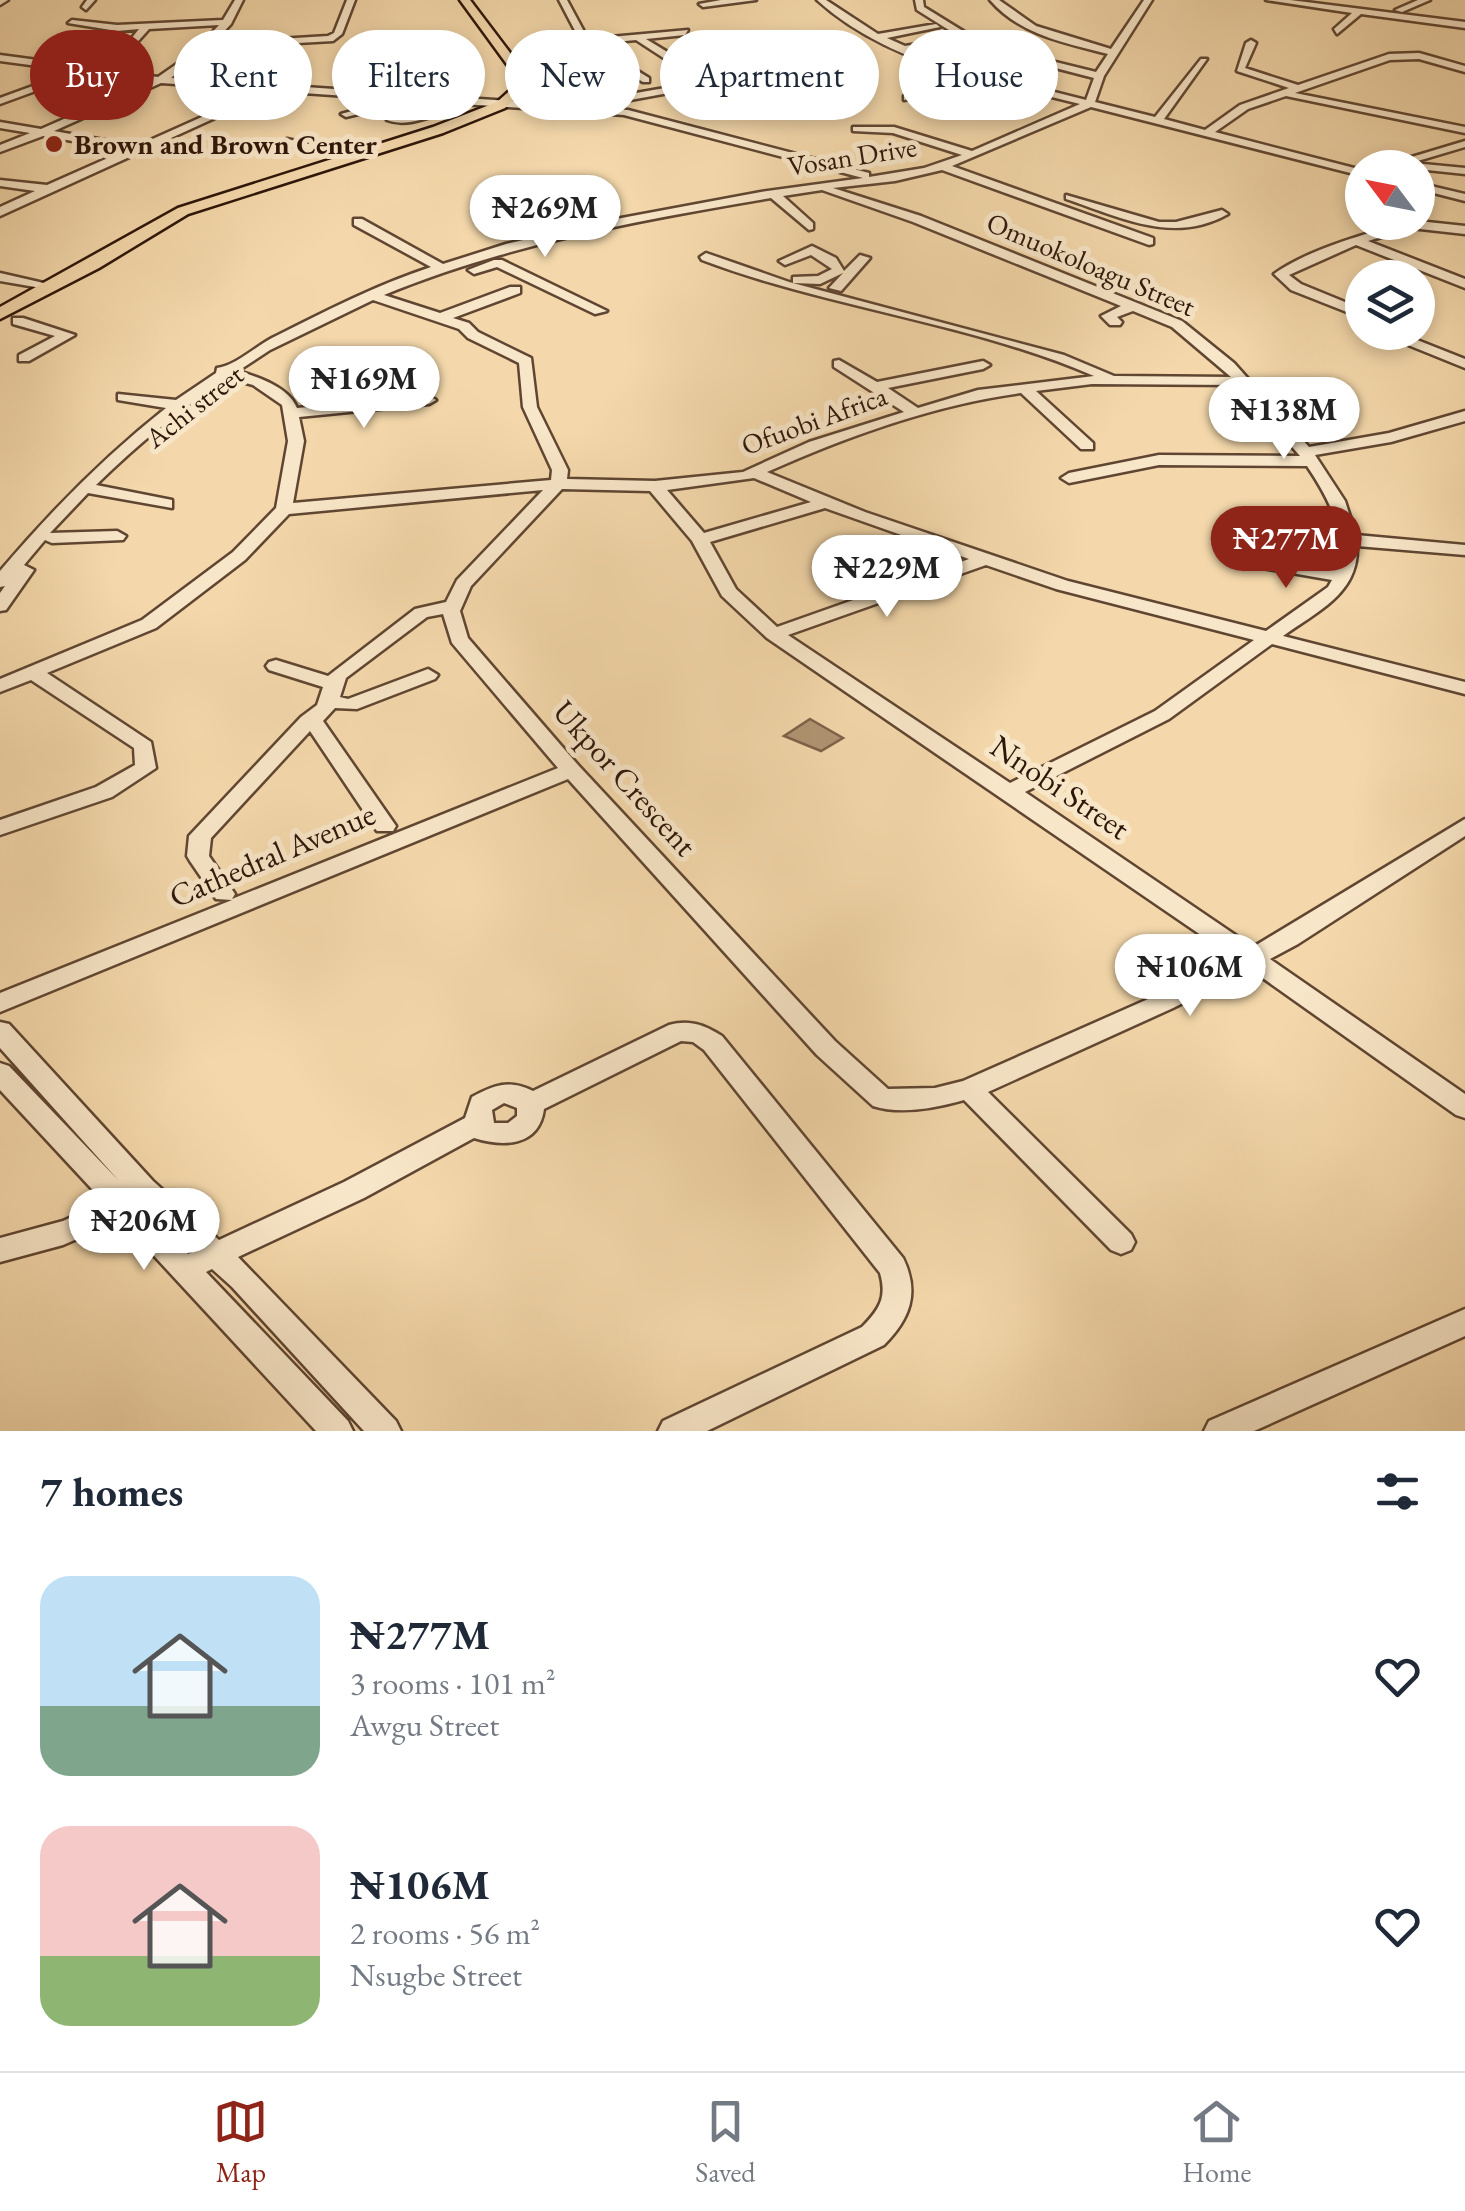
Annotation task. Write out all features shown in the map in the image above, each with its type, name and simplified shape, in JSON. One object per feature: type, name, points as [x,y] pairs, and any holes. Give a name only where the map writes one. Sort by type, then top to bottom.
[{"type":"main road","points":[[455,0],[510,78],[505,93],[494,105]]},
{"type":"main road","points":[[465,0],[505,54]]},
{"type":"main road","points":[[0,314],[143,228],[191,204],[358,153],[505,98]]},
{"type":"main road","points":[[0,306],[87,264]]},
{"type":"street","points":[[224,30],[239,0]]},
{"type":"street","points":[[312,39],[336,37],[350,0]]},
{"type":"street","points":[[563,0],[579,29],[660,24]]},
{"type":"street","points":[[703,4],[752,0]]},
{"type":"street","points":[[821,0],[866,30]]},
{"type":"street","points":[[919,0],[920,8],[968,38],[1012,54],[1099,76]]},
{"type":"street","points":[[994,0],[1046,33],[1114,53]]},
{"type":"street","points":[[1270,0],[1465,25]]},
{"type":"street","points":[[1326,8],[1335,0]]},
{"type":"street","points":[[1399,10],[1426,0]]},
{"type":"street","points":[[1089,104],[1099,76],[1143,2]]},
{"type":"street","points":[[1336,31],[1359,11]]},
{"type":"street","points":[[72,23],[147,26],[228,22]]},
{"type":"street","points":[[144,30],[147,26]]},
{"type":"street","points":[[879,37],[936,28]]},
{"type":"street","points":[[879,39],[899,49]]},
{"type":"street","points":[[1251,44],[1240,69],[1300,89]]},
{"type":"street","points":[[1206,134],[1238,110],[1388,58],[1424,54],[1465,66]]},
{"type":"street","points":[[0,58],[30,63]]},
{"type":"street","points":[[736,58],[777,60],[756,70],[767,81],[755,85],[693,74],[729,66],[736,58]]},
{"type":"street","points":[[1158,121],[1204,61]]},
{"type":"street","points":[[0,68],[20,62]]},
{"type":"street","points":[[0,149],[174,73]]},
{"type":"street","points":[[154,79],[174,81]]},
{"type":"street","points":[[0,102],[30,90]]},
{"type":"street","points":[[1283,93],[1465,130]]},
{"type":"street","points":[[1058,96],[1345,169]]},
{"type":"street","name":"Vosan Drive","points":[[605,225],[942,166],[1089,104]]},
{"type":"street","points":[[485,105],[505,105]]},
{"type":"street","points":[[640,116],[877,178]]},
{"type":"street","points":[[0,212],[205,120]]},
{"type":"street","points":[[0,125],[140,150]]},
{"type":"street","points":[[857,129],[894,130],[969,154]]},
{"type":"street","points":[[286,142],[358,153]]},
{"type":"street","points":[[1435,152],[1465,144]]},
{"type":"street","points":[[1435,165],[1465,171]]},
{"type":"street","points":[[942,166],[1149,241]]},
{"type":"street","points":[[1435,179],[1447,182]]},
{"type":"street","points":[[0,183],[53,186]]},
{"type":"street","name":"Omuokoloagu Street","points":[[815,187],[917,219],[1135,305],[1190,332],[1241,381],[1309,457],[1351,540]]},
{"type":"street","points":[[1435,190],[1465,198]]},
{"type":"street","points":[[774,194],[809,226]]},
{"type":"street","points":[[1023,194],[1060,194],[1158,226],[1176,226],[1222,214]]},
{"type":"street","points":[[564,205],[605,225]]},
{"type":"street","points":[[358,222],[442,268]]},
{"type":"street","points":[[1435,223],[1465,230]]},
{"type":"street","points":[[376,296],[442,268],[605,225]]},
{"type":"street","name":"Achi street","points":[[0,582],[80,489],[177,405],[227,372],[376,296],[605,225]]},
{"type":"street","points":[[1360,240],[1465,284]]},
{"type":"street","points":[[1345,307],[1296,287],[1280,274],[1360,240],[1465,274]]},
{"type":"street","points":[[780,282],[820,280],[839,270],[812,250],[785,261]]},
{"type":"street","points":[[706,257],[830,298],[891,309],[997,338],[1114,380]]},
{"type":"street","points":[[843,312],[816,307],[830,298],[864,258]]},
{"type":"street","points":[[466,265],[475,270],[498,262],[600,310]]},
{"type":"street","points":[[0,276],[41,284]]},
{"type":"street","points":[[440,318],[515,290]]},
{"type":"street","points":[[224,894],[198,856],[200,836],[308,722],[322,714],[338,676],[421,613],[452,606],[463,584],[558,484],[560,470],[528,400],[528,364],[517,354],[440,318],[376,296]]},
{"type":"street","points":[[1115,322],[1108,316],[1135,305]]},
{"type":"street","points":[[1320,308],[1345,318]]},
{"type":"street","points":[[18,320],[68,335],[24,358]]},
{"type":"street","points":[[1429,350],[1465,364]]},
{"type":"street","points":[[838,364],[916,413]]},
{"type":"street","points":[[874,387],[983,365]]},
{"type":"street","points":[[0,686],[105,645],[172,610],[239,556],[284,508],[296,441],[293,413],[282,395],[227,372]]},
{"type":"street","name":"Achi street","points":[[0,606],[94,490],[227,372]]},
{"type":"street","name":"Ofuobi Africa","points":[[284,508],[558,484],[655,486],[757,474],[816,445],[964,397],[1023,386],[1114,380],[1241,381]]},
{"type":"street","points":[[1023,386],[1087,446]]},
{"type":"street","points":[[123,397],[177,405]]},
{"type":"street","points":[[293,413],[429,400]]},
{"type":"street","points":[[1068,478],[1160,460],[1309,457],[1465,416]]},
{"type":"street","points":[[757,474],[825,503],[984,560],[1269,639],[1465,688]]},
{"type":"street","name":"Nnobi Street","points":[[655,486],[700,540],[728,592],[774,634],[1465,1108]]},
{"type":"street","points":[[94,490],[166,504]]},
{"type":"street","points":[[700,540],[825,503]]},
{"type":"street","points":[[52,538],[117,536]]},
{"type":"street","points":[[1008,792],[1162,715],[1269,639],[1345,578],[1351,540],[1465,550]]},
{"type":"street","points":[[1234,558],[1345,578]]},
{"type":"street","points":[[774,634],[984,560]]},
{"type":"street","name":"Ukpor Crescent","points":[[452,606],[452,623],[460,639],[571,770],[826,1048],[882,1099],[935,1098],[970,1089]]},
{"type":"street","points":[[276,666],[350,705],[428,675]]},
{"type":"street","points":[[0,828],[104,792],[146,768],[144,746],[34,674]]},
{"type":"street","points":[[308,722],[314,722],[385,826]]},
{"type":"street","name":"Cathedral Avenue","points":[[0,1003],[571,770]]},
{"type":"street","points":[[1121,1242],[970,1089],[1148,1009],[1290,938],[1465,826]]},
{"type":"street","points":[[0,1031],[143,1189],[214,1254],[386,1431]]},
{"type":"street","points":[[182,1270],[354,1190],[478,1123],[481,1104],[490,1097],[514,1092],[531,1104],[678,1032],[698,1032],[713,1043],[893,1267],[901,1288],[896,1314],[873,1336],[674,1431]]},
{"type":"street","points":[[0,1073],[337,1431]]},
{"type":"street","points":[[0,1250],[70,1232],[122,1206]]},
{"type":"street","points":[[1220,1431],[1465,1322]]},
{"type":"shaded area","points":[[810,719],[843,738],[821,751],[784,736]]},
{"type":"place","name":"Brown and Brown Center","points":[[54,144]]}]
